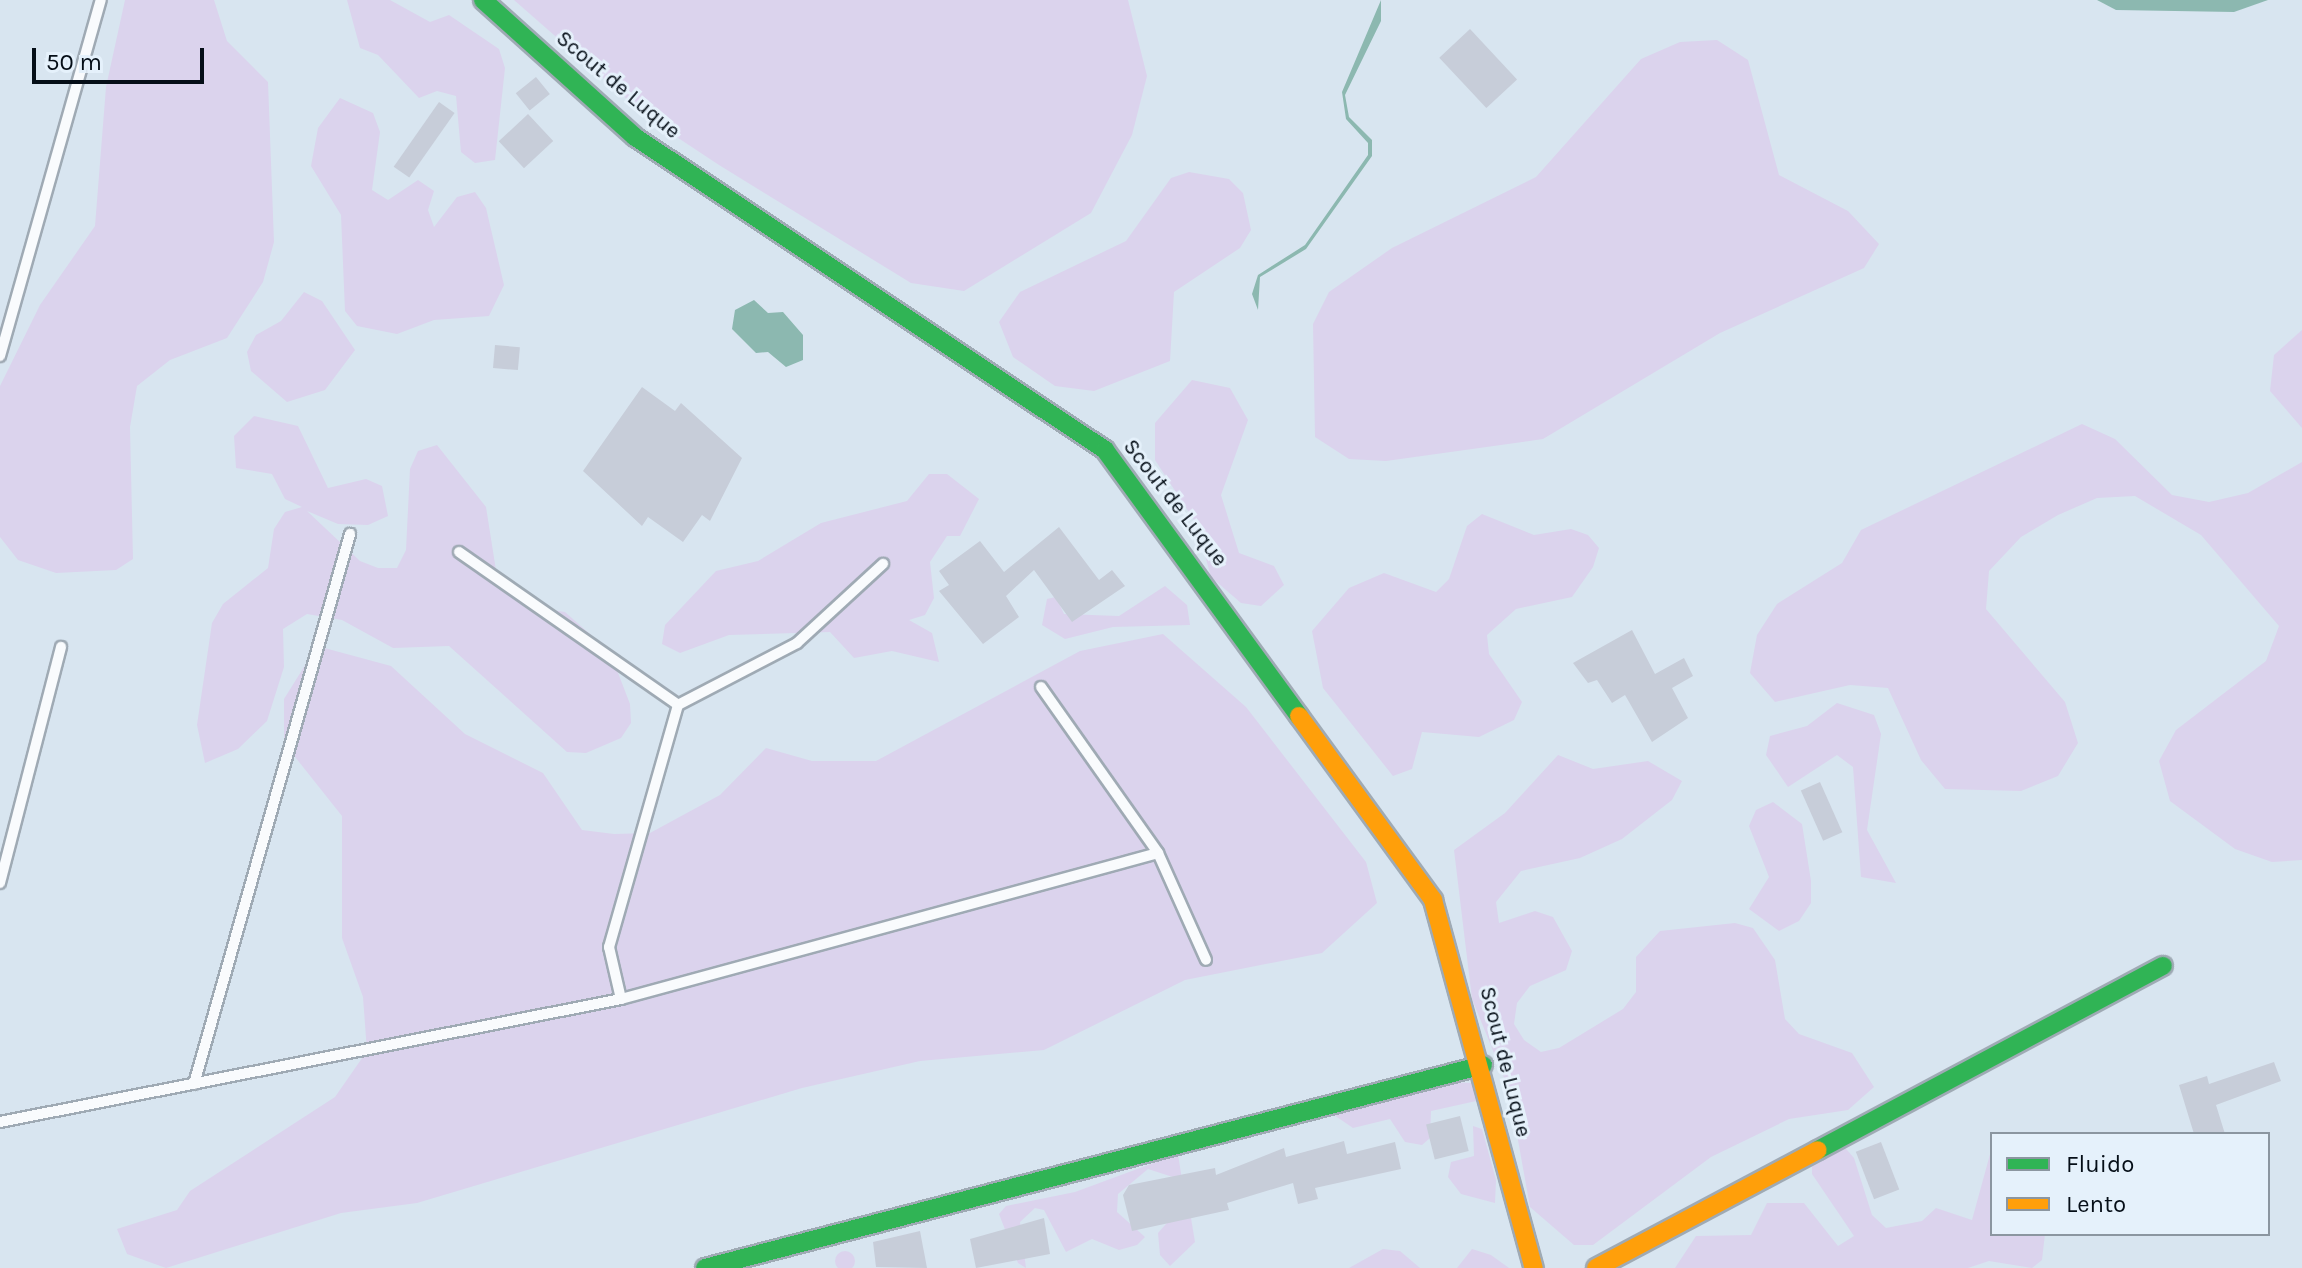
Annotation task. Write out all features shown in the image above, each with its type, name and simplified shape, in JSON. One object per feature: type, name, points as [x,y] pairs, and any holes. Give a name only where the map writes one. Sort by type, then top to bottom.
[{"type":"street","name":"Scout de Luque","points":[[483,0],[635,137],[1105,450],[1433,900],[1483,1065],[1534,1268]]},
{"type":"street","points":[[1596,1268],[2163,966]]},
{"type":"street","points":[[705,1268],[1483,1065]]},
{"type":"lane","points":[[0,356],[101,0]]},
{"type":"lane","points":[[194,1084],[350,534]]},
{"type":"lane","points":[[459,552],[678,705]]},
{"type":"lane","points":[[621,999],[609,947],[678,705],[797,643],[883,564]]},
{"type":"lane","points":[[0,883],[61,647]]},
{"type":"lane","points":[[1041,687],[1158,853],[1206,960]]},
{"type":"lane","points":[[0,1122],[621,999],[1158,853]]},
{"type":"shaded area","points":[[125,0],[214,0],[227,41],[268,82],[274,242],[263,282],[227,338],[170,360],[137,386],[130,427],[133,559],[116,570],[56,573],[18,560],[0,537],[0,386],[40,305],[95,226],[106,87]]},
{"type":"shaded area","points":[[347,0],[390,0],[430,22],[449,15],[499,49],[505,68],[495,160],[475,163],[461,152],[456,96],[437,91],[419,98],[378,55],[360,48]]},
{"type":"shaded area","points":[[514,0],[1128,0],[1147,76],[1132,135],[1091,213],[964,291],[911,283],[719,165],[651,120]]},
{"type":"shaded area","points":[[1381,0],[1381,21],[1345,95],[1349,117],[1372,140],[1372,156],[1306,249],[1260,277],[1258,310],[1252,294],[1258,275],[1305,245],[1368,155],[1368,143],[1346,119],[1342,92]]},
{"type":"shaded area","points":[[2097,0],[2268,0],[2234,12],[2116,10]]},
{"type":"shaded area","points":[[1717,40],[1748,60],[1779,175],[1848,211],[1879,244],[1864,268],[1720,333],[1543,439],[1386,461],[1349,459],[1315,437],[1313,324],[1329,292],[1392,248],[1536,177],[1641,59],[1680,42]]},
{"type":"shaded area","points":[[340,98],[373,113],[380,132],[372,190],[388,200],[418,180],[434,191],[428,210],[434,227],[457,197],[475,192],[486,208],[504,285],[489,316],[434,320],[397,334],[357,326],[345,311],[341,215],[311,166],[318,128]]},
{"type":"shaded area","points":[[1189,172],[1229,179],[1243,193],[1251,230],[1240,248],[1174,292],[1170,361],[1094,391],[1055,386],[1013,357],[999,322],[1020,292],[1126,241],[1171,178]]},
{"type":"shaded area","points":[[304,292],[322,301],[355,350],[325,390],[287,402],[251,371],[247,352],[256,335],[281,321]]},
{"type":"shaded area","points":[[754,300],[768,313],[783,312],[803,335],[803,360],[786,367],[768,352],[756,353],[732,329],[735,310]]},
{"type":"shaded area","points":[[2302,330],[2302,428],[2270,391],[2274,355]]},
{"type":"shaded area","points":[[1192,380],[1230,388],[1248,420],[1221,495],[1239,553],[1274,566],[1284,585],[1261,606],[1241,603],[1211,577],[1196,523],[1155,460],[1155,423]]},
{"type":"shaded area","points":[[254,416],[298,426],[328,488],[366,479],[382,486],[388,516],[368,525],[338,524],[307,511],[360,561],[378,568],[397,568],[406,550],[410,469],[418,451],[437,445],[486,507],[498,583],[527,606],[565,612],[610,652],[630,704],[631,723],[621,738],[586,753],[567,752],[449,646],[393,648],[342,620],[307,614],[283,629],[284,667],[267,721],[238,749],[205,763],[197,725],[212,623],[223,604],[268,568],[274,529],[285,512],[302,507],[285,499],[272,474],[236,468],[234,436]]},
{"type":"shaded area","points":[[2082,424],[2115,439],[2172,495],[2209,502],[2248,493],[2302,462],[2302,860],[2272,862],[2235,849],[2170,801],[2159,761],[2176,730],[2266,661],[2279,626],[2201,535],[2135,496],[2097,498],[2058,515],[2021,537],[1989,571],[1986,609],[2065,702],[2078,743],[2058,776],[2021,791],[1945,789],[1921,760],[1888,688],[1850,685],[1775,702],[1750,673],[1757,635],[1777,604],[1842,563],[1861,530]]},
{"type":"shaded area","points":[[929,474],[947,474],[979,499],[960,536],[947,536],[930,562],[934,598],[925,615],[909,620],[932,633],[939,662],[892,651],[854,658],[830,632],[729,635],[680,653],[662,644],[665,625],[716,571],[758,561],[821,523],[907,501]]},
{"type":"shaded area","points":[[1482,514],[1534,535],[1571,529],[1588,535],[1599,548],[1593,567],[1572,597],[1516,609],[1487,635],[1489,654],[1522,702],[1514,720],[1479,737],[1422,732],[1412,769],[1393,776],[1323,688],[1312,631],[1349,588],[1384,573],[1436,592],[1449,579],[1467,526]]},
{"type":"shaded area","points":[[1165,586],[1187,605],[1190,625],[1113,627],[1065,639],[1042,625],[1047,599],[1056,597],[1064,614],[1119,616]]},
{"type":"shaded area","points":[[1163,634],[1246,707],[1366,862],[1377,903],[1322,953],[1185,980],[1044,1050],[920,1061],[802,1088],[417,1203],[341,1213],[166,1268],[127,1254],[117,1229],[177,1210],[190,1191],[335,1097],[367,1051],[363,997],[342,938],[342,816],[284,743],[284,699],[317,646],[391,666],[465,734],[543,773],[582,830],[614,834],[650,833],[720,795],[766,748],[812,761],[876,761],[1080,651]]},
{"type":"shaded area","points":[[1837,703],[1874,715],[1881,734],[1867,830],[1896,883],[1861,877],[1853,767],[1837,755],[1788,787],[1766,755],[1770,736],[1807,726]]},
{"type":"shaded area","points":[[1558,755],[1593,769],[1648,761],[1682,781],[1672,800],[1622,839],[1580,858],[1521,871],[1496,902],[1499,923],[1535,911],[1553,917],[1572,951],[1566,970],[1530,986],[1517,1003],[1514,1024],[1524,1040],[1541,1052],[1559,1048],[1623,1009],[1636,992],[1636,957],[1660,931],[1735,923],[1753,928],[1775,960],[1785,1019],[1799,1034],[1852,1053],[1874,1087],[1848,1110],[1789,1119],[1711,1157],[1593,1245],[1574,1245],[1530,1207],[1509,1090],[1472,999],[1454,850],[1505,813]]},
{"type":"shaded area","points":[[1773,802],[1802,824],[1811,881],[1811,903],[1799,921],[1779,931],[1749,909],[1769,877],[1749,826],[1756,810]]},
{"type":"shaded area","points":[[1445,1082],[1474,1083],[1476,1101],[1431,1111],[1430,1138],[1422,1145],[1405,1142],[1390,1119],[1353,1128],[1331,1113]]},
{"type":"shaded area","points":[[1473,1126],[1482,1129],[1496,1180],[1495,1203],[1461,1194],[1448,1177],[1451,1162],[1474,1156]]},
{"type":"shaded area","points":[[1840,1142],[1854,1158],[1872,1215],[1886,1228],[1922,1221],[1936,1208],[1972,1220],[1990,1154],[1990,1236],[2045,1236],[2042,1260],[2032,1268],[1989,1261],[1968,1268],[1675,1268],[1696,1236],[1751,1235],[1767,1203],[1804,1203],[1838,1246],[1854,1236],[1812,1174],[1812,1156]]},
{"type":"shaded area","points":[[1178,1154],[1182,1180],[1148,1169],[1118,1194],[1117,1212],[1145,1237],[1137,1245],[1119,1250],[1092,1239],[1066,1252],[1044,1210],[1035,1208],[1020,1222],[1026,1268],[1018,1263],[999,1214],[1006,1206],[1075,1192]]},
{"type":"shaded area","points":[[1174,1215],[1191,1218],[1195,1242],[1170,1266],[1160,1255],[1158,1233]]},
{"type":"shaded area","points":[[1383,1249],[1400,1251],[1420,1268],[1349,1268]]},
{"type":"shaded area","points":[[1472,1249],[1491,1255],[1509,1268],[1457,1268]]},
{"type":"shaded area","points":[[841,1252],[849,1252],[854,1257],[850,1269],[840,1269],[836,1265],[836,1257]]},
{"type":"building","points":[[1470,29],[1517,79],[1486,108],[1439,58]]},
{"type":"building","points":[[536,77],[550,94],[530,110],[516,93]]},
{"type":"building","points":[[439,102],[455,113],[409,178],[394,167]]},
{"type":"building","points":[[528,114],[553,141],[524,168],[499,141]]},
{"type":"building","points":[[495,345],[520,347],[518,370],[493,368]]},
{"type":"building","points":[[642,387],[675,411],[681,403],[742,458],[710,521],[702,515],[683,542],[648,517],[642,526],[583,471]]},
{"type":"building","points":[[1059,527],[1099,580],[1112,570],[1125,586],[1072,622],[1034,570],[1006,596],[1019,617],[983,644],[939,591],[949,585],[939,571],[980,541],[1004,572]]},
{"type":"building","points":[[1632,630],[1655,674],[1684,658],[1693,676],[1672,688],[1688,718],[1652,742],[1625,695],[1612,703],[1597,680],[1588,683],[1573,663]]},
{"type":"building","points":[[1820,782],[1842,832],[1823,841],[1801,791]]},
{"type":"building","points":[[2274,1062],[2281,1081],[2216,1105],[2224,1132],[2193,1132],[2179,1085],[2207,1076],[2209,1084]]},
{"type":"building","points":[[1460,1116],[1469,1151],[1435,1159],[1426,1124]]},
{"type":"building","points":[[1344,1141],[1347,1154],[1395,1142],[1401,1169],[1315,1188],[1318,1199],[1298,1204],[1293,1183],[1227,1203],[1229,1210],[1132,1231],[1123,1195],[1129,1185],[1215,1168],[1216,1175],[1284,1148],[1286,1157]]},
{"type":"building","points":[[1881,1142],[1899,1190],[1874,1199],[1856,1152]]},
{"type":"building","points":[[1044,1218],[1050,1254],[976,1268],[970,1239]]},
{"type":"building","points":[[920,1231],[927,1268],[876,1267],[873,1242]]},
{"type":"traffic: fast","points":[[483,0],[635,137],[1105,450],[1299,716]]},
{"type":"traffic: fast","points":[[1818,1150],[2163,966]]},
{"type":"traffic: fast","points":[[705,1268],[1483,1065]]},
{"type":"traffic: slow","points":[[1299,716],[1433,900],[1534,1268]]},
{"type":"traffic: slow","points":[[1596,1268],[1818,1150]]}]
